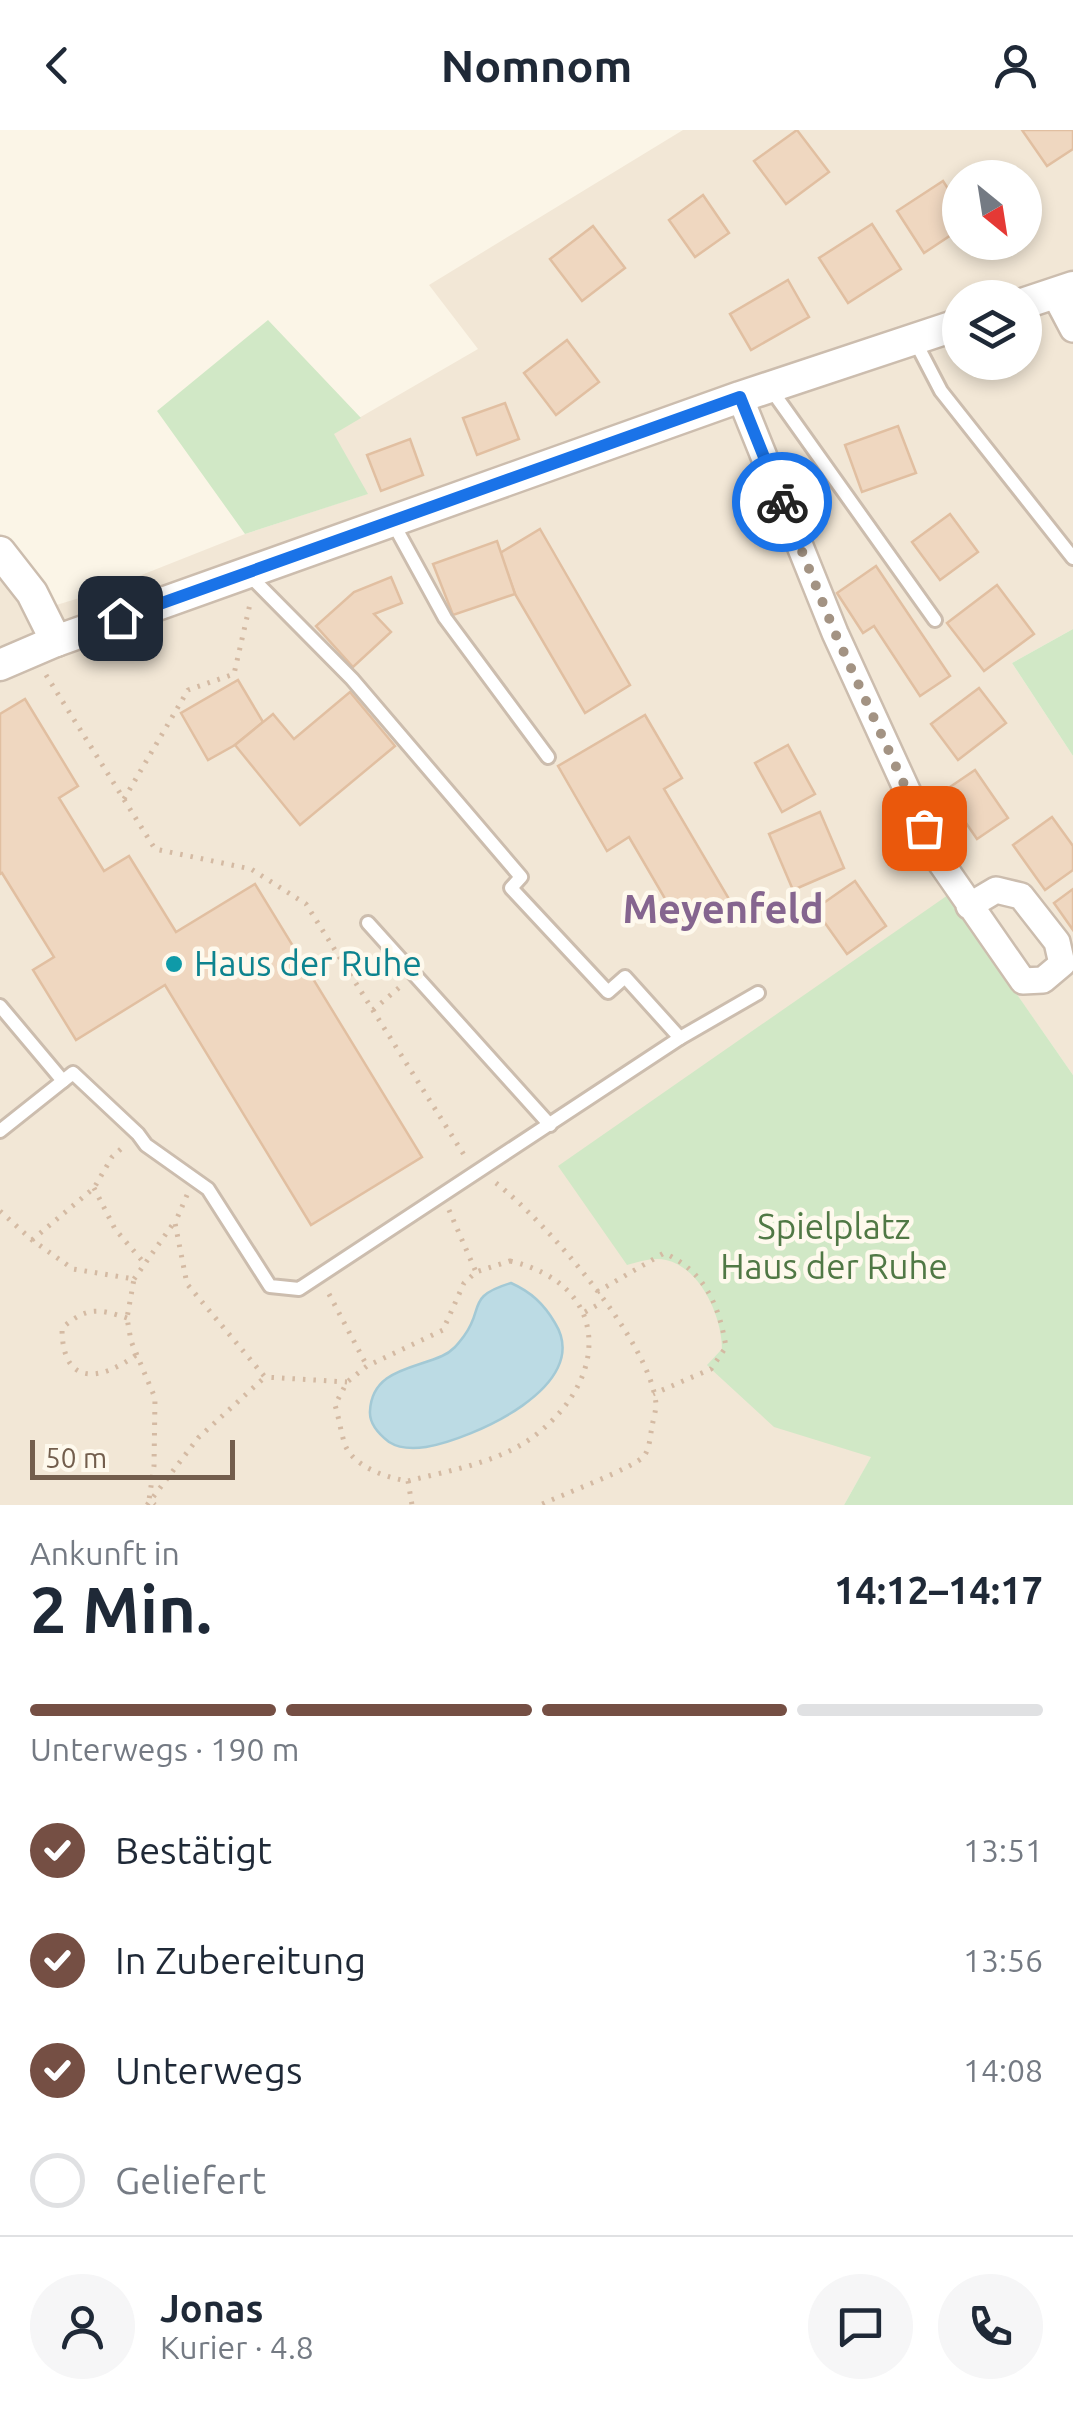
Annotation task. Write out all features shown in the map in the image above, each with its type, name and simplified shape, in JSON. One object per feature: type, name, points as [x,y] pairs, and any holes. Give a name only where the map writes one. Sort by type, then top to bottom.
[{"type":"street","points":[[1064,290],[1073,329]]},
{"type":"street","points":[[0,664],[251,577],[392,521],[740,397],[942,330]]},
{"type":"street","points":[[740,397],[835,633],[939,860],[969,906]]},
{"type":"street","points":[[0,552],[32,594],[44,646]]},
{"type":"lane","points":[[914,339],[941,391],[1073,558]]},
{"type":"lane","points":[[770,388],[935,620]]},
{"type":"lane","points":[[392,521],[445,618],[548,757]]},
{"type":"lane","points":[[251,577],[352,679],[521,877],[511,888],[560,942],[608,992],[625,977],[680,1038]]},
{"type":"lane","points":[[368,923],[550,1125]]},
{"type":"lane","points":[[0,1131],[73,1074],[146,1145],[208,1188],[270,1286],[299,1289],[680,1038],[758,993]]},
{"type":"lane","points":[[0,1006],[63,1081]]},
{"type":"path","points":[[124,799],[188,690],[234,674],[251,577]]},
{"type":"path","points":[[44,646],[124,799],[156,849],[250,869],[306,904],[476,1173],[517,1200],[576,1260],[645,1368],[656,1405],[643,1458],[620,1472],[540,1505]]},
{"type":"path","points":[[374,1010],[414,974]]},
{"type":"path","points":[[32,1240],[94,1188],[112,1156],[138,1134]]},
{"type":"path","points":[[150,1503],[154,1398],[127,1318],[134,1279],[174,1222],[194,1179]]},
{"type":"path","points":[[94,1188],[115,1229],[145,1264]]},
{"type":"path","points":[[443,1196],[476,1272]]},
{"type":"path","points":[[0,1211],[73,1269],[134,1279]]},
{"type":"path","points":[[174,1222],[187,1284],[264,1377]]},
{"type":"path","points":[[597,1292],[664,1253],[682,1261],[702,1279],[722,1319],[726,1347],[711,1369],[653,1394]]},
{"type":"path","points":[[510,1261],[534,1266],[585,1312],[591,1345],[584,1376],[563,1408],[538,1434],[512,1449],[408,1482],[367,1466],[346,1448],[335,1405],[347,1382],[367,1366],[443,1330],[464,1284],[476,1272],[510,1261]]},
{"type":"path","points":[[320,1276],[367,1366]]},
{"type":"path","points":[[585,1312],[603,1302]]},
{"type":"path","points":[[127,1318],[99,1309],[76,1316],[62,1328],[62,1348],[68,1362],[86,1374],[112,1372],[136,1354]]},
{"type":"path","points":[[150,1503],[198,1438],[264,1377],[347,1382]]},
{"type":"path","points":[[408,1482],[412,1505]]},
{"type":"shaded area","points":[[683,130],[1073,130],[1073,629],[1012,663],[1073,756],[1073,1075],[948,896],[997,1236],[844,1505],[0,1505],[0,575],[30,613],[96,593],[245,534],[367,494],[333,433],[478,349],[429,285]]},
{"type":"green space","points":[[268,320],[361,418],[334,434],[368,494],[245,534],[157,411]]},
{"type":"green space","points":[[1073,629],[1073,756],[1012,663]]},
{"type":"green space","name":"Spielplatz Haus der Ruhe","points":[[948,895],[1073,1075],[1073,1505],[844,1505],[871,1457],[774,1427],[711,1369],[707,1365],[722,1349],[721,1336],[714,1309],[699,1283],[690,1273],[666,1260],[627,1265],[558,1166]]},
{"type":"water","points":[[511,1283],[546,1310],[563,1346],[558,1368],[543,1388],[497,1421],[446,1442],[411,1448],[389,1442],[370,1416],[372,1397],[378,1387],[396,1373],[452,1350],[470,1326],[481,1299]]},
{"type":"building","points":[[797,130],[829,172],[786,204],[754,161]]},
{"type":"building","points":[[1022,130],[1073,130],[1073,149],[1047,166]]},
{"type":"building","points":[[942,182],[942,241],[924,253],[897,211]]},
{"type":"building","points":[[703,195],[729,233],[695,257],[669,220]]},
{"type":"building","points":[[872,224],[901,269],[848,303],[819,258]]},
{"type":"building","points":[[593,226],[625,268],[582,301],[550,259]]},
{"type":"building","points":[[788,280],[809,317],[751,350],[730,314]]},
{"type":"building","points":[[567,340],[599,382],[556,415],[524,373]]},
{"type":"building","points":[[505,403],[519,439],[477,455],[463,418]]},
{"type":"building","points":[[898,426],[916,473],[862,492],[845,445]]},
{"type":"building","points":[[410,439],[423,475],[381,491],[367,455]]},
{"type":"building","points":[[950,514],[978,552],[940,580],[912,542]]},
{"type":"building","points":[[540,529],[630,685],[585,713],[515,594],[500,553]]},
{"type":"building","points":[[497,541],[515,594],[453,615],[433,564]]},
{"type":"building","points":[[876,566],[950,676],[920,696],[874,626],[863,633],[837,593]]},
{"type":"building","points":[[391,577],[402,603],[374,614],[391,632],[353,667],[316,626],[354,592]]},
{"type":"building","points":[[997,585],[1034,634],[984,671],[947,623]]},
{"type":"building","points":[[238,680],[263,722],[235,745],[208,760],[181,713]]},
{"type":"building","points":[[979,688],[1006,723],[958,760],[931,724]]},
{"type":"building","points":[[350,692],[395,746],[300,825],[235,745],[273,714],[294,739]]},
{"type":"building","name":"Haus der Ruhe","points":[[25,699],[78,786],[59,798],[104,871],[129,856],[176,932],[255,884],[422,1157],[311,1225],[165,985],[76,1040],[33,970],[54,957],[0,874],[0,714]]},
{"type":"building","points":[[645,715],[682,778],[664,789],[729,899],[681,926],[629,837],[607,851],[558,766]]},
{"type":"building","points":[[788,745],[815,794],[782,812],[755,763]]},
{"type":"building","points":[[975,770],[1008,818],[977,839],[944,791]]},
{"type":"building","points":[[820,812],[844,868],[793,890],[769,834]]},
{"type":"building","points":[[1052,817],[1073,846],[1073,870],[1045,890],[1013,845]]},
{"type":"building","points":[[855,881],[886,926],[847,954],[815,909]]},
{"type":"building","points":[[1073,889],[1073,930],[1054,903]]},
{"type":"way so far","points":[[782,502],[835,633],[924,828]]},
{"type":"place","name":"Haus der Ruhe","points":[[174,964]]},
{"type":"district","name":"Meyenfeld","points":[[723,909]]},
{"type":"route","points":[[120,618],[740,397],[782,502]]}]
